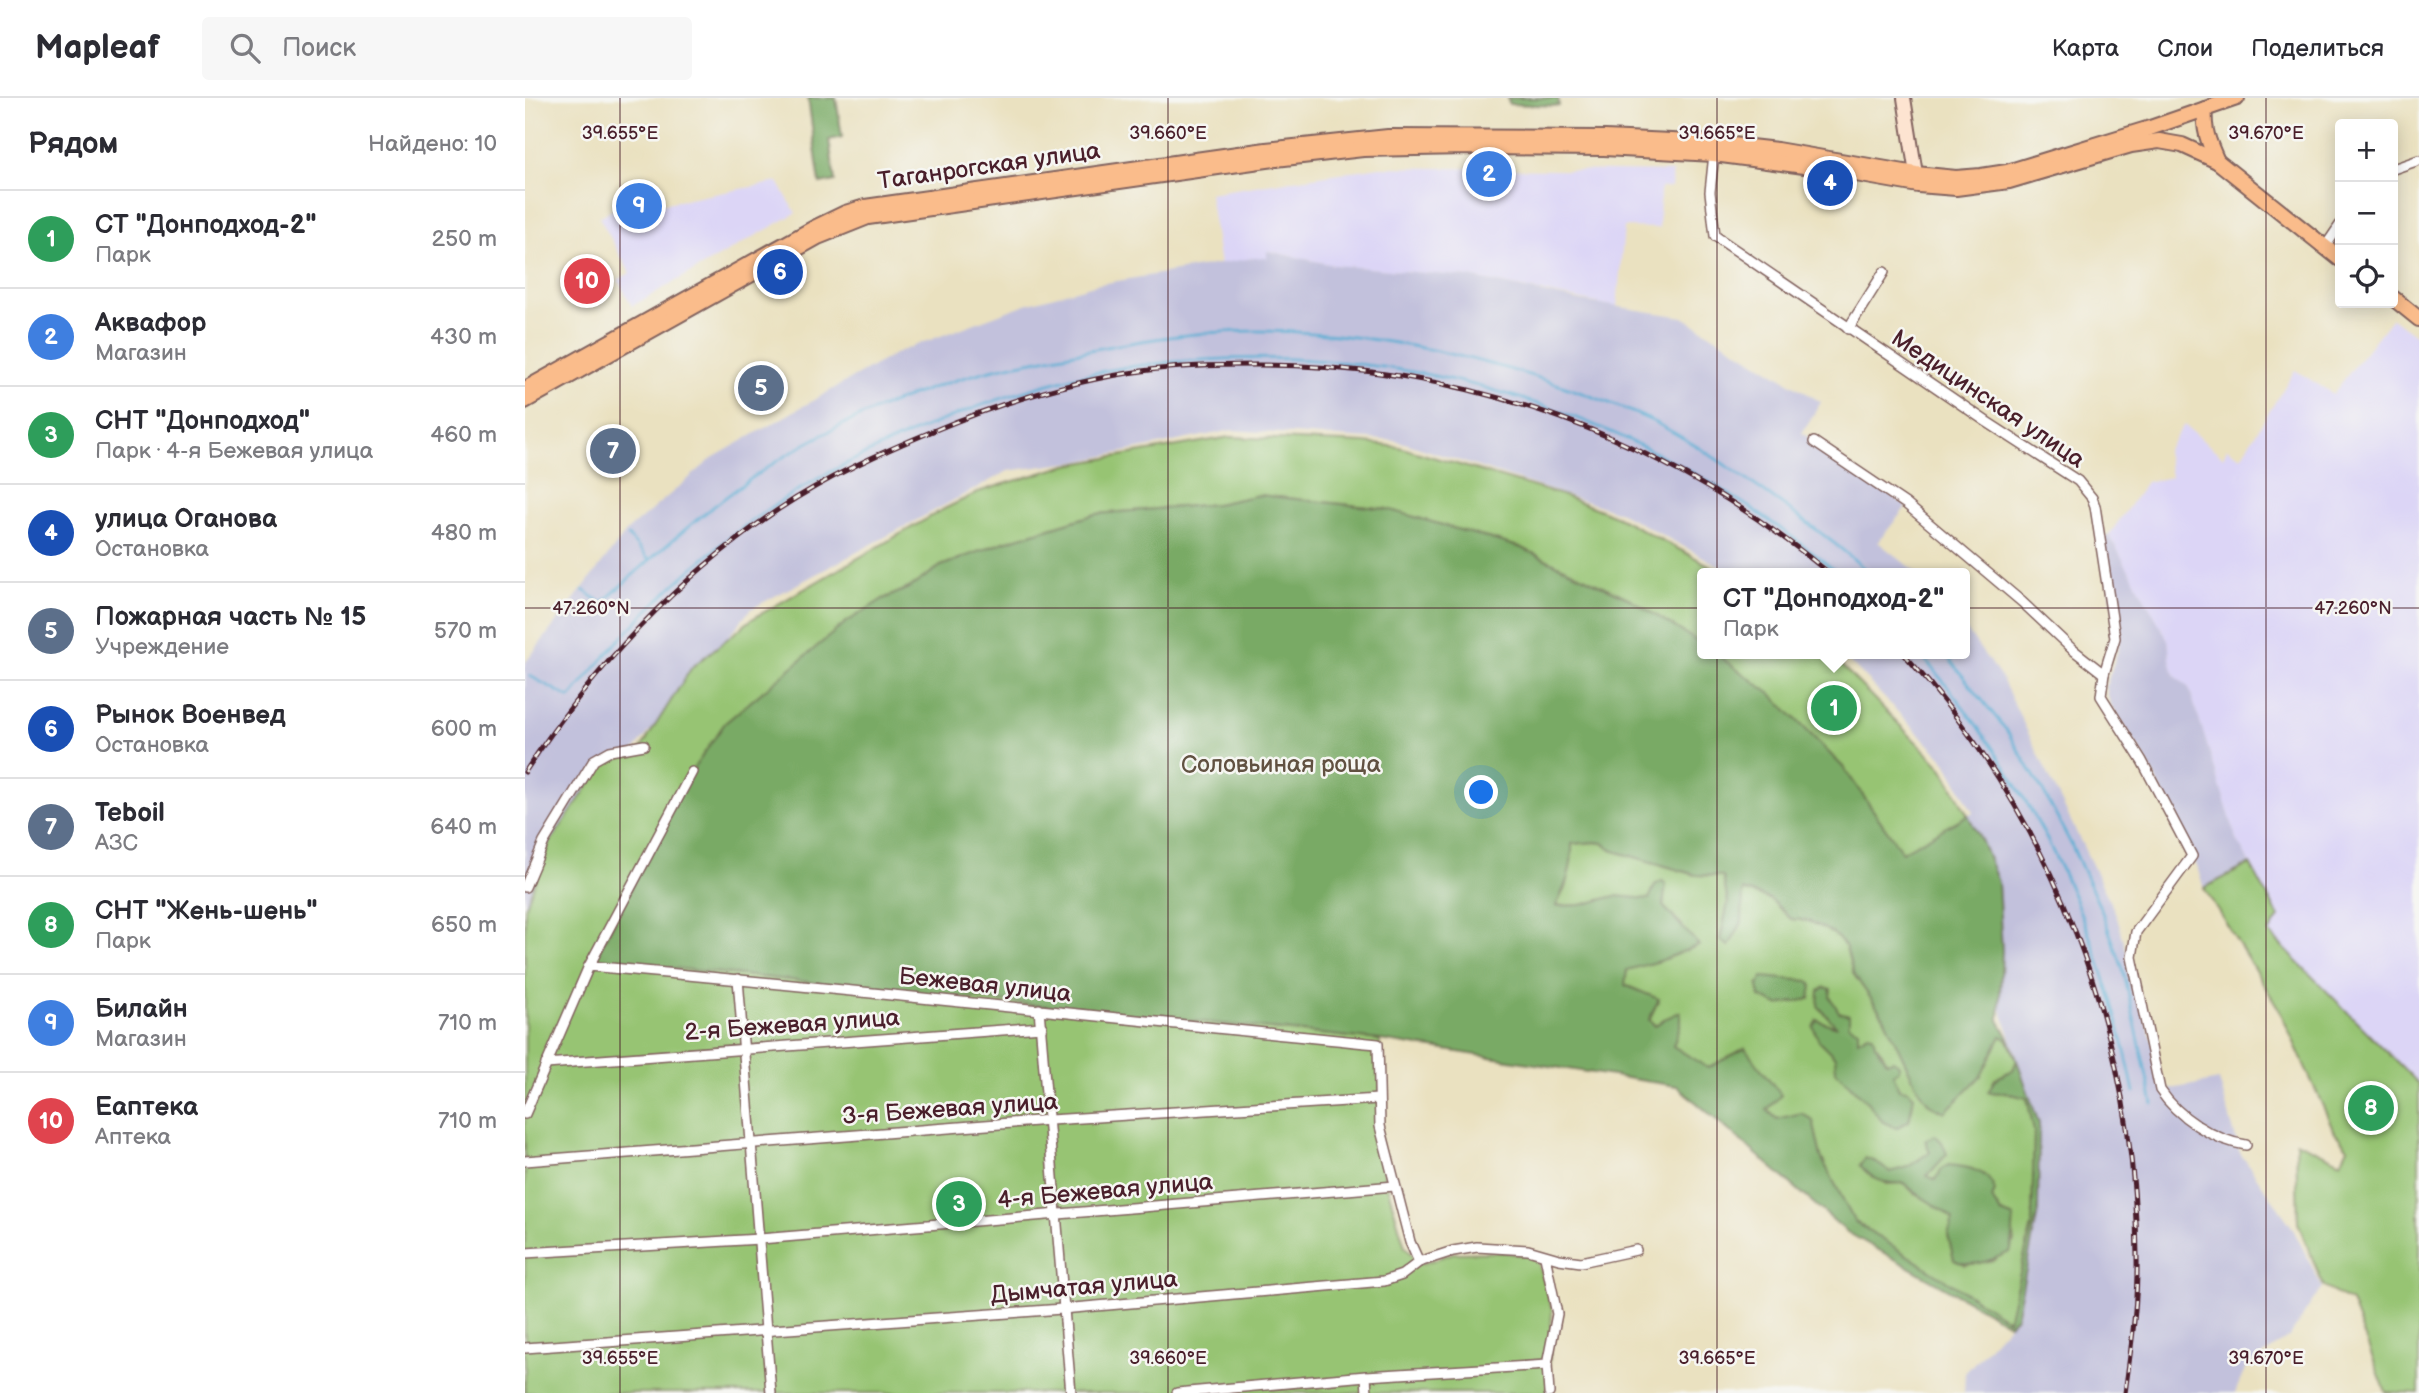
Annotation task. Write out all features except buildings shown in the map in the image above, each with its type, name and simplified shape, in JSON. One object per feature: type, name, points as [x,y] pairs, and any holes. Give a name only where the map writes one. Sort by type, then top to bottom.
[{"type":"main road","points":[[1904,98],[1917,179]]},
{"type":"main road","name":"Таганрогская улица","points":[[1917,179],[1957,178],[2007,172],[2237,98]]},
{"type":"main road","points":[[2205,109],[2207,140],[2217,161]]},
{"type":"main road","name":"Таганрогская улица","points":[[525,389],[803,234],[845,213],[865,207],[1235,160],[1388,147],[1714,148],[1833,170],[1917,179],[1956,188],[2009,181],[2131,145],[2159,141],[2182,145],[2217,161],[2335,255]]},
{"type":"main road","name":"Таганрогская улица","points":[[525,401],[818,237],[849,223],[868,217],[1235,160]]},
{"type":"main road","points":[[2398,302],[2419,319]]},
{"type":"street","name":"Медицинская улица","points":[[1714,148],[1710,192],[1715,236],[1848,329],[2078,481],[2089,493],[2095,506],[2115,638],[2104,674]]},
{"type":"street","points":[[2398,167],[2419,160]]},
{"type":"street","points":[[2325,247],[2335,232]]},
{"type":"street","points":[[1848,329],[1884,272]]},
{"type":"street","points":[[1814,442],[1906,504],[2022,602],[2071,649],[2104,674],[2101,696],[2142,761],[2192,856],[2136,932],[2132,942],[2131,957],[2160,1090],[2171,1106],[2217,1138],[2246,1145]]},
{"type":"street","points":[[525,887],[544,842],[594,760],[610,751],[644,745]]},
{"type":"street","points":[[525,1114],[589,966],[692,772]]},
{"type":"street","name":"Бежевая улица","points":[[589,966],[1378,1044],[1378,1099]]},
{"type":"street","points":[[739,979],[771,1393]]},
{"type":"street","points":[[1039,1009],[1070,1393]]},
{"type":"street","name":"2-я Бежевая улица","points":[[546,1064],[1042,1027]]},
{"type":"street","points":[[1378,1099],[1380,1126],[1395,1186],[1410,1242],[1419,1262]]},
{"type":"street","name":"3-я Бежевая улица","points":[[525,1161],[1050,1120],[1378,1099]]},
{"type":"street","name":"4-я Бежевая улица","points":[[525,1253],[760,1239],[1395,1186]]},
{"type":"street","name":"Дымчатая улица","points":[[525,1348],[1062,1309],[1384,1281],[1402,1275],[1419,1262],[1453,1251],[1477,1247],[1528,1250],[1581,1262],[1636,1250]]},
{"type":"street","points":[[1545,1256],[1557,1314],[1547,1364],[1549,1393]]},
{"type":"street","points":[[1177,1393],[1547,1364]]},
{"type":"street","points":[[1366,1377],[1367,1393]]},
{"type":"shaded area","points":[[1380,167],[1672,172],[1671,187],[1660,188],[1659,228],[1624,227],[1617,307],[1468,277],[1333,265],[1268,251],[1267,259],[1253,258],[1220,265],[1209,193]]},
{"type":"shaded area","points":[[778,182],[796,213],[632,306],[618,280],[630,273],[599,217],[644,193],[661,204]]},
{"type":"shaded area","points":[[1267,251],[1333,265],[1468,277],[1581,301],[1683,317],[1821,402],[1802,433],[1907,506],[1878,542],[1911,568],[1724,568],[1619,512],[1398,441],[1232,430],[1080,461],[1008,471],[751,609],[585,810],[525,933],[525,663],[627,531],[714,457],[898,352],[1026,304],[1094,285],[1253,258],[1267,258]]},
{"type":"shaded area","points":[[2392,318],[2419,338],[2419,1084],[2269,933],[2279,917],[2237,840],[2189,688],[2174,675],[2168,640],[2109,535],[2146,482],[2171,477],[2166,451],[2184,425],[2223,457],[2227,448],[2241,457],[2295,370],[2333,394]]},
{"type":"shaded area","points":[[2109,535],[2168,640],[2174,675],[2189,688],[2237,840],[2250,864],[2204,888],[2196,864],[2156,779],[2110,704],[2106,686],[2119,647],[2102,539]]},
{"type":"shaded area","points":[[1970,635],[2002,679],[2116,914],[2166,1090],[2219,1080],[2240,1153],[2292,1227],[2322,1287],[2289,1337],[2246,1367],[2235,1393],[1964,1393],[1965,1373],[2016,1317],[2039,1124],[1998,999],[1906,851],[1973,812],[1946,762],[1847,659],[1970,659]]},
{"type":"green space","points":[[808,98],[836,98],[842,137],[829,140],[835,181],[820,184]]},
{"type":"green space","points":[[1508,98],[1558,98],[1559,106],[1509,104]]},
{"type":"green space","points":[[1230,437],[1399,447],[1565,496],[1618,517],[1715,568],[1697,568],[1697,641],[1630,599],[1522,548],[1387,509],[1259,495],[1216,504],[1096,514],[1004,542],[941,566],[909,588],[883,599],[594,960],[1380,1040],[1380,1161],[1405,1247],[1421,1264],[1453,1253],[1503,1252],[1529,1256],[1539,1264],[1552,1310],[1548,1393],[525,1393],[525,908],[549,844],[603,764],[640,750],[692,667],[752,619],[944,509],[981,491],[1067,465]]},
{"type":"green space","name":"Соловьиная роща","points":[[1259,495],[1387,509],[1522,548],[1630,599],[1697,641],[1697,659],[1723,659],[1771,694],[1843,767],[1902,852],[1968,815],[1998,882],[2002,951],[1999,1020],[2017,1059],[2008,1040],[2001,1036],[1981,1076],[1945,1112],[1929,1104],[1915,1083],[1884,1017],[1853,973],[1846,947],[1833,933],[1809,921],[1791,919],[1770,899],[1743,890],[1742,922],[1729,946],[1720,940],[1728,903],[1723,876],[1696,875],[1611,850],[1603,843],[1595,842],[1572,844],[1568,876],[1556,906],[1581,905],[1615,896],[1649,899],[1655,885],[1662,881],[1666,884],[1663,906],[1699,945],[1660,961],[1627,970],[1625,985],[1659,999],[1649,1020],[1655,1026],[1680,1012],[1680,1026],[1673,1046],[1708,1068],[1745,1048],[1781,1095],[1767,1110],[1777,1119],[1802,1113],[1813,1121],[1821,1157],[1854,1221],[2008,1320],[2032,1226],[2034,1131],[2027,1098],[1988,1092],[1995,1079],[2013,1070],[2017,1060],[2039,1124],[2038,1212],[2016,1317],[2009,1324],[1847,1232],[1677,1086],[1380,1040],[594,960],[691,772],[725,723],[845,623],[883,599],[909,588],[941,566],[1004,542],[1096,514],[1216,504]]},
{"type":"green space","points":[[1722,659],[1835,659],[1943,769],[1968,815],[1902,852],[1843,767]]},
{"type":"green space","points":[[1603,843],[1611,850],[1696,875],[1723,876],[1728,903],[1720,940],[1729,946],[1742,922],[1742,890],[1770,899],[1791,919],[1809,921],[1833,933],[1846,947],[1853,973],[1884,1017],[1915,1083],[1981,1076],[1996,1042],[2001,1036],[2009,1040],[2017,1060],[2013,1070],[1995,1079],[1989,1092],[2027,1098],[2034,1131],[2032,1226],[2008,1321],[1854,1221],[1821,1157],[1813,1121],[1802,1113],[1777,1119],[1767,1110],[1745,1048],[1708,1069],[1673,1046],[1680,1026],[1664,1019],[1655,1026],[1624,985],[1627,970],[1660,961],[1682,925],[1663,906],[1665,884],[1662,881],[1650,900],[1615,896],[1581,905],[1556,906],[1566,886],[1572,844]],"holes":[[[1839,1013],[1858,1040],[1875,1044],[1882,1052],[1899,1089],[1913,1103],[1909,1121],[1883,1122],[1836,1071],[1836,1057],[1819,1041],[1817,1020],[1838,1028]],[[1930,1152],[1933,1168],[1926,1176],[1937,1180],[1941,1170],[1995,1190],[1992,1199],[2001,1213],[2014,1218],[2014,1242],[1994,1260],[1964,1265],[1953,1219],[1938,1205],[1915,1194],[1904,1183],[1887,1184],[1860,1165],[1866,1159],[1876,1162],[1889,1173],[1908,1167]]]},
{"type":"green space","points":[[2250,864],[2279,917],[2269,933],[2419,1084],[2419,1393],[2386,1392],[2351,1302],[2324,1287],[2298,1223],[2296,1141],[2341,1162],[2348,1148],[2335,1133],[2279,1009],[2204,888]]},
{"type":"green space","points":[[1762,977],[1809,981],[1812,986],[1810,999],[1778,1005],[1760,997],[1758,986]]},
{"type":"green space","points":[[1824,987],[1831,989],[1830,997],[1839,1012],[1849,1015],[1849,1025],[1858,1030],[1858,1040],[1868,1034],[1873,1035],[1875,1044],[1887,1062],[1893,1060],[1899,1064],[1899,1070],[1893,1074],[1899,1089],[1907,1090],[1914,1096],[1909,1121],[1896,1128],[1883,1122],[1836,1071],[1835,1057],[1819,1041],[1813,1027],[1817,1020],[1837,1027],[1818,1006],[1819,991]]},
{"type":"green space","points":[[1935,1135],[1942,1142],[1947,1154],[1927,1176],[1936,1180],[1941,1170],[1948,1165],[1970,1168],[1982,1173],[1992,1183],[1995,1190],[1992,1199],[2001,1213],[2014,1218],[2010,1252],[1975,1264],[1954,1260],[1948,1235],[1953,1219],[1904,1183],[1879,1180],[1860,1165],[1865,1158],[1889,1172],[1908,1167],[1930,1152],[1925,1140]]},
{"type":"waterway","points":[[583,590],[602,603],[708,510],[765,469],[826,433],[903,399],[1011,365],[1160,338],[1236,331],[1297,332],[1405,345],[1476,360],[1611,403],[1650,420],[1708,454],[1763,491],[1863,568]]},
{"type":"waterway","points":[[530,676],[570,698],[641,617],[720,545],[778,503],[853,460],[931,425],[1009,396],[1062,380],[1144,365],[1240,359],[1333,362],[1424,374],[1513,396],[1599,427],[1682,467],[1762,515],[1831,568]]},
{"type":"waterway","points":[[628,536],[649,560]]},
{"type":"waterway","points":[[1924,659],[1996,752],[2028,804],[2056,858],[2081,914],[2102,972],[2120,1031],[2134,1092]]},
{"type":"waterway","points":[[1949,659],[2007,731],[2072,846],[2102,912],[2123,969],[2153,1104]]},
{"type":"railway","points":[[525,772],[579,698],[639,628],[706,565],[779,509],[854,466],[958,421],[1010,402],[1115,375],[1227,365],[1334,368],[1411,378],[1487,395],[1560,418],[1631,447],[1700,483],[1766,525],[1822,568]]},
{"type":"railway","points":[[1908,659],[1957,718],[2003,786],[2043,858],[2076,934],[2102,1011],[2121,1091],[2133,1173],[2137,1273],[2134,1325],[2125,1393]]},
{"type":"place","name":"Аквафор","points":[[1489,174]]},
{"type":"place","name":"улица Оганова","points":[[1830,183]]},
{"type":"place","name":"Билайн","points":[[639,206]]},
{"type":"place","name":"Рынок Военвед","points":[[780,272]]},
{"type":"place","name":"Еаптека","points":[[587,281]]},
{"type":"place","name":"Пожарная часть № 15","points":[[761,388]]},
{"type":"place","name":"Teboil","points":[[613,451]]},
{"type":"place","name":"СТ \"Донподход-2\"","points":[[1834,708]]},
{"type":"place","name":"СНТ \"Жень-шень\"","points":[[2371,1108]]},
{"type":"place","name":"СНТ \"Донподход\"","points":[[959,1204]]}]
